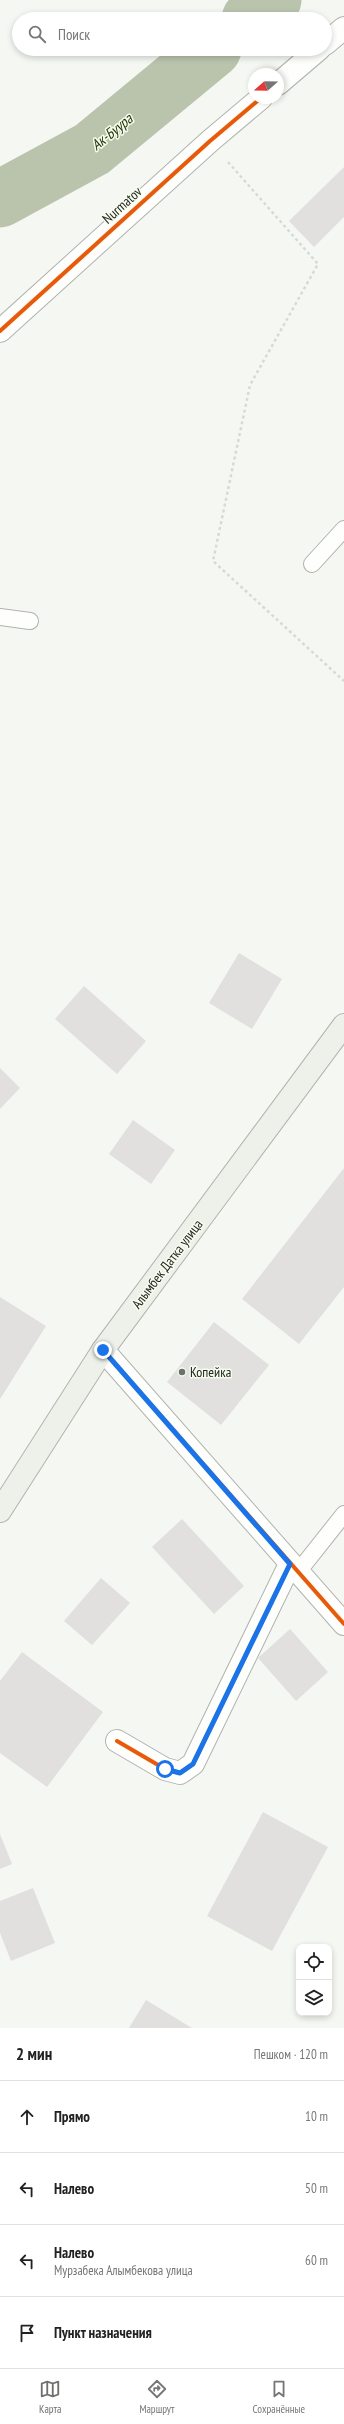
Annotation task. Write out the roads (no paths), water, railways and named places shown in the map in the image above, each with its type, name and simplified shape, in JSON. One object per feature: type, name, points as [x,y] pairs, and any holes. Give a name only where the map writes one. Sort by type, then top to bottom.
[{"type":"main road","name":"Алымбек Датка улица","points":[[0,1511],[103,1350],[342,1033]]},
{"type":"street","points":[[332,38],[344,28]]},
{"type":"street","points":[[284,79],[311,56]]},
{"type":"street","name":"Nurmatov","points":[[0,331],[210,141],[254,104]]},
{"type":"street","points":[[103,1350],[344,1624]]},
{"type":"street","points":[[117,1741],[165,1769],[180,1773],[193,1764],[294,1568]]},
{"type":"lane","points":[[312,564],[344,529]]},
{"type":"lane","points":[[0,617],[30,621]]},
{"type":"lane","points":[[294,1568],[344,1514]]},
{"type":"waterway","name":"Ак-Буура","points":[[258,12],[273,0]]},
{"type":"waterway","name":"Ак-Буура","points":[[0,199],[92,149],[205,56]]},
{"type":"place","name":"Копейка","points":[[182,1372]]}]
